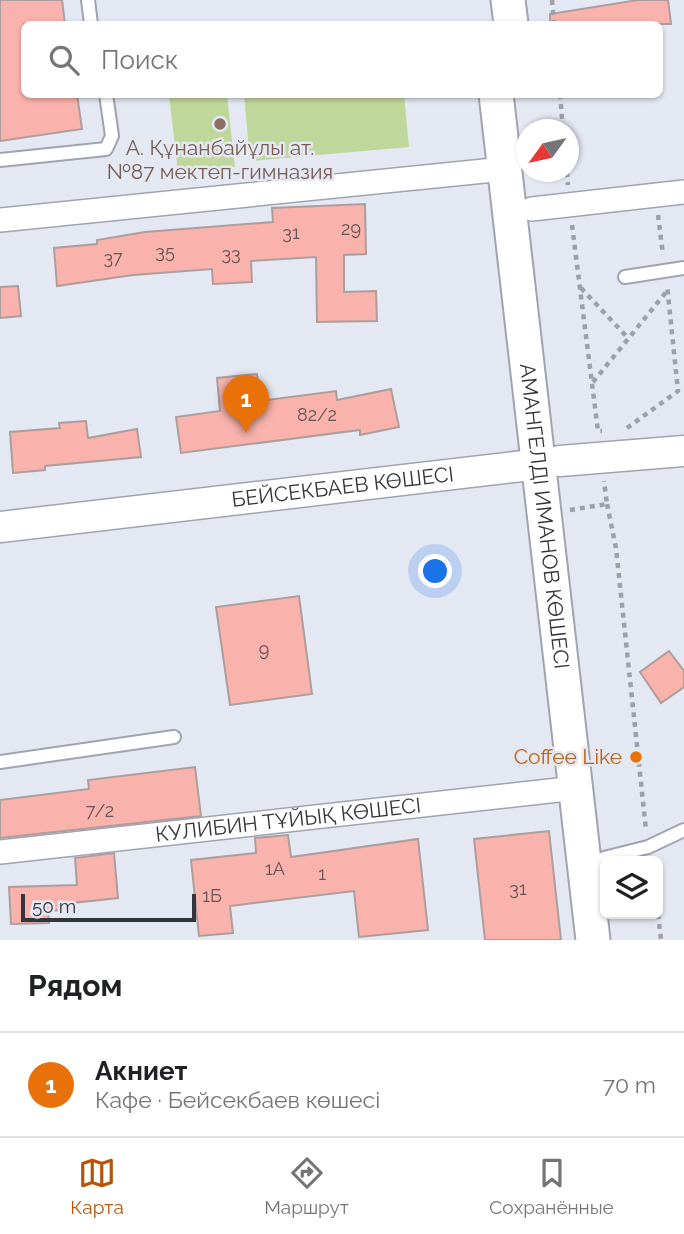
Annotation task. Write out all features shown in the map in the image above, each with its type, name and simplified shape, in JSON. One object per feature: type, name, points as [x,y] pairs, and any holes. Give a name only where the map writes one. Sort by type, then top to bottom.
[{"type":"main road","points":[[486,0],[489,21]]},
{"type":"main road","points":[[508,0],[511,21]]},
{"type":"main road","name":"АМАНГЕЛДІ ИМАНОВ КӨШЕСІ","points":[[497,98],[516,158]]},
{"type":"main road","name":"АМАНГЕЛДІ ИМАНОВ КӨШЕСІ","points":[[519,98],[519,119]]},
{"type":"main road","name":"АМАНГЕЛДІ ИМАНОВ КӨШЕСІ","points":[[520,182],[550,463],[604,856]]},
{"type":"main road","name":"АМАНГЕЛДІ ИМАНОВ КӨШЕСІ","points":[[523,182],[532,209],[576,788],[593,940]]},
{"type":"main road","points":[[612,919],[614,940]]},
{"type":"street","points":[[0,220],[516,168]]},
{"type":"street","points":[[532,209],[684,192]]},
{"type":"street","name":"БЕЙСЕКБАЕВ КӨШЕСІ","points":[[0,527],[550,463],[680,458]]},
{"type":"street","name":"КУЛИБИН ТҰЙЫҚ КӨШЕСІ","points":[[0,852],[576,788]]},
{"type":"lane","points":[[88,0],[91,21]]},
{"type":"lane","points":[[0,160],[106,149],[112,136],[107,98]]},
{"type":"lane","points":[[625,277],[684,268]]},
{"type":"lane","points":[[0,762],[174,737]]},
{"type":"lane","points":[[620,856],[684,831]]},
{"type":"path","points":[[552,0],[554,21]]},
{"type":"path","points":[[560,98],[562,119]]},
{"type":"path","points":[[568,182],[598,430],[610,431]]},
{"type":"path","points":[[622,432],[678,391],[655,195]]},
{"type":"path","points":[[580,288],[628,338]]},
{"type":"path","points":[[593,383],[667,291]]},
{"type":"path","points":[[607,504],[616,548],[648,847]]},
{"type":"path","points":[[659,919],[661,940]]},
{"type":"green space","points":[[169,98],[227,98],[235,167],[178,173]]},
{"type":"green space","points":[[244,98],[404,98],[409,147],[250,161]]},
{"type":"building","points":[[0,0],[62,0],[65,21],[21,21],[21,98],[78,98],[82,129],[0,141]]},
{"type":"building","points":[[638,0],[668,0],[671,24],[663,24],[663,21],[550,21],[550,14]]},
{"type":"building","points":[[365,204],[366,254],[344,255],[344,292],[376,291],[377,321],[317,322],[316,257],[251,261],[252,282],[213,284],[212,269],[133,275],[57,286],[54,248],[97,244],[97,240],[145,232],[273,222],[272,208]]},
{"type":"building","points":[[18,286],[21,316],[0,318],[0,287]]},
{"type":"building","points":[[257,374],[260,401],[336,391],[337,400],[391,389],[399,427],[360,435],[360,430],[181,453],[176,417],[220,411],[217,378]]},
{"type":"building","points":[[86,421],[88,438],[137,429],[141,457],[45,466],[45,470],[13,473],[10,432],[60,428],[59,423]]},
{"type":"building","points":[[299,596],[312,694],[230,705],[216,607]]},
{"type":"building","points":[[669,651],[684,671],[684,687],[661,703],[640,672]]},
{"type":"building","points":[[195,767],[201,816],[0,838],[0,800],[89,789],[88,780]]},
{"type":"building","points":[[549,831],[561,940],[485,940],[474,839]]},
{"type":"building","points":[[288,835],[291,857],[418,839],[428,930],[359,937],[354,891],[230,906],[233,933],[199,936],[191,860],[256,853],[255,838]]},
{"type":"building","points":[[114,853],[118,898],[63,904],[63,910],[48,911],[49,923],[11,924],[9,887],[77,885],[75,858]]},
{"type":"place","name":"А. Құнанбайұлы ат. №87 мектеп-гимназия","points":[[220,124]]},
{"type":"place","name":"Акниет","points":[[246,433]]},
{"type":"place","name":"Coffee Like","points":[[636,757]]}]
